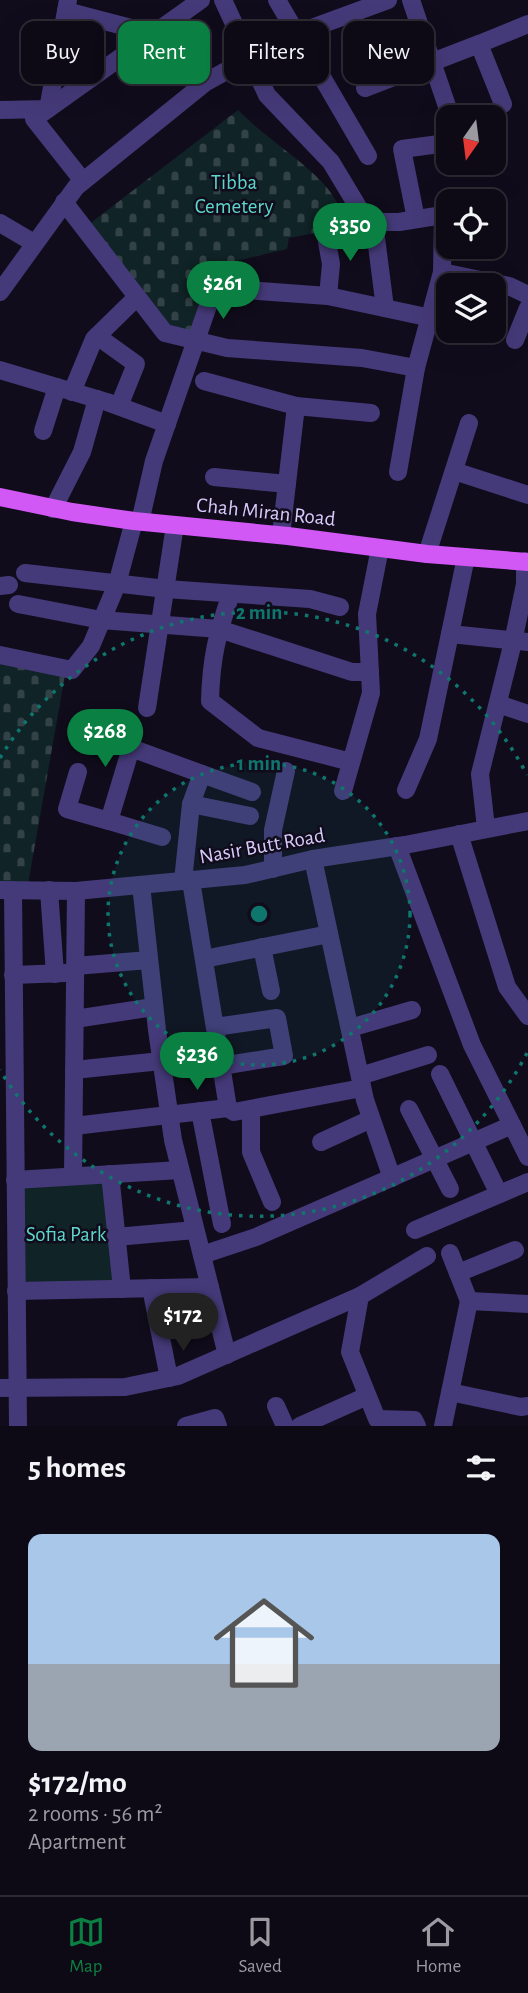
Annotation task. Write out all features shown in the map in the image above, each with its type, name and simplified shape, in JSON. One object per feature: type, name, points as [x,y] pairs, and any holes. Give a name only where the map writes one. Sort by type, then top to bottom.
[{"type":"main road","name":"Chah Miran Road","points":[[0,496],[53,509],[137,521],[281,535],[427,554],[527,562]]},
{"type":"street","points":[[172,21],[201,0]]},
{"type":"street","points":[[223,0],[232,21]]},
{"type":"street","points":[[277,0],[289,21]]},
{"type":"street","points":[[329,22],[388,0]]},
{"type":"street","points":[[411,0],[418,21]]},
{"type":"street","points":[[48,109],[67,5],[118,22]]},
{"type":"street","points":[[434,61],[528,24]]},
{"type":"street","points":[[479,44],[503,104]]},
{"type":"street","points":[[83,181],[34,119],[118,59]]},
{"type":"street","points":[[434,68],[446,105]]},
{"type":"street","points":[[0,292],[64,202],[83,181],[206,82],[224,72]]},
{"type":"street","points":[[261,84],[267,95],[331,162],[358,207]]},
{"type":"street","points":[[326,84],[368,156]]},
{"type":"street","points":[[365,88],[375,84]]},
{"type":"street","points":[[0,110],[48,109]]},
{"type":"street","points":[[416,219],[402,149],[436,144]]},
{"type":"street","points":[[64,202],[165,333],[227,348],[362,358],[416,368]]},
{"type":"street","points":[[348,222],[443,215],[442,272],[416,368],[398,472]]},
{"type":"street","points":[[374,222],[385,308]]},
{"type":"street","points":[[0,223],[34,243]]},
{"type":"street","points":[[325,231],[331,264],[328,296]]},
{"type":"street","points":[[442,272],[509,286],[528,295]]},
{"type":"street","points":[[0,655],[72,670],[91,646],[117,584],[154,461],[210,300],[218,291],[232,289],[328,296],[431,318]]},
{"type":"street","points":[[43,431],[97,336],[137,297]]},
{"type":"street","points":[[515,340],[528,308]]},
{"type":"street","points":[[97,336],[136,364],[119,406]]},
{"type":"street","points":[[0,370],[119,406],[167,424]]},
{"type":"street","points":[[204,381],[296,406],[371,413]]},
{"type":"street","points":[[53,509],[82,452],[97,399]]},
{"type":"street","points":[[281,535],[296,406]]},
{"type":"street","points":[[427,554],[469,423]]},
{"type":"street","points":[[454,471],[528,495]]},
{"type":"street","points":[[214,477],[286,484]]},
{"type":"street","points":[[147,708],[175,525]]},
{"type":"street","points":[[343,791],[371,693],[367,614],[380,548]]},
{"type":"street","points":[[406,790],[428,739],[466,557]]},
{"type":"street","points":[[486,828],[480,774],[498,704],[521,642],[527,562]]},
{"type":"street","points":[[24,573],[166,589],[310,599],[340,607]]},
{"type":"street","points":[[232,594],[219,629],[211,665],[210,701],[258,738],[351,762]]},
{"type":"street","points":[[18,604],[101,620],[219,629],[352,672],[370,672]]},
{"type":"street","points":[[450,634],[521,642]]},
{"type":"street","points":[[498,704],[528,714]]},
{"type":"street","points":[[109,821],[131,748],[252,792]]},
{"type":"street","points":[[273,869],[273,830],[286,771]]},
{"type":"street","points":[[78,772],[67,809],[162,837]]},
{"type":"street","points":[[202,774],[191,804],[187,881],[204,959],[228,1108]]},
{"type":"street","points":[[191,804],[250,816]]},
{"type":"street","name":"Nasir Butt Road","points":[[6,890],[76,891],[245,875],[313,859],[528,821]]},
{"type":"street","points":[[459,834],[507,987],[528,1017]]},
{"type":"street","points":[[397,846],[472,1045],[528,1157]]},
{"type":"street","points":[[313,859],[361,1082],[392,1178]]},
{"type":"street","points":[[141,886],[169,1114],[180,1170],[227,1355]]},
{"type":"street","points":[[6,890],[13,975],[16,1291],[9,1388],[18,1426]]},
{"type":"street","points":[[49,890],[55,974]]},
{"type":"street","points":[[73,1176],[76,891]]},
{"type":"street","points":[[204,959],[328,934]]},
{"type":"street","points":[[262,947],[271,990]]},
{"type":"street","points":[[13,975],[55,974],[149,960]]},
{"type":"street","points":[[75,1019],[154,1007]]},
{"type":"street","points":[[350,1028],[412,1010]]},
{"type":"street","points":[[215,1027],[277,1018],[284,1056],[222,1066]]},
{"type":"street","points":[[74,1126],[228,1108],[234,1112],[251,1109],[361,1082],[428,1055]]},
{"type":"street","points":[[74,1070],[161,1061]]},
{"type":"street","points":[[440,1074],[499,1194]]},
{"type":"street","points":[[251,1109],[251,1153],[272,1202]]},
{"type":"street","points":[[409,1109],[450,1189]]},
{"type":"street","points":[[200,1111],[222,1224]]},
{"type":"street","points":[[321,1142],[371,1119]]},
{"type":"street","points":[[202,1255],[256,1237],[512,1125]]},
{"type":"street","points":[[15,1180],[180,1170]]},
{"type":"street","points":[[110,1174],[122,1289]]},
{"type":"street","points":[[415,1230],[528,1182]]},
{"type":"street","points":[[117,1237],[195,1230]]},
{"type":"street","points":[[458,1273],[515,1250]]},
{"type":"street","points":[[443,1426],[469,1301],[450,1253]]},
{"type":"street","points":[[9,1388],[125,1387],[169,1378],[360,1297],[427,1256]]},
{"type":"street","points":[[16,1291],[209,1287]]},
{"type":"street","points":[[151,1288],[169,1378]]},
{"type":"street","points":[[360,1297],[350,1352],[377,1419],[414,1420],[417,1426]]},
{"type":"street","points":[[469,1301],[528,1304]]},
{"type":"street","points":[[450,1392],[521,1407],[528,1406]]},
{"type":"street","points":[[300,1426],[368,1396]]},
{"type":"street","points":[[275,1406],[285,1426]]},
{"type":"street","points":[[186,1426],[215,1418],[218,1426]]},
{"type":"green space","name":"Tibba Cemetery","points":[[238,110],[321,181],[333,196],[347,222],[325,231],[289,238],[287,249],[231,262],[223,290],[196,341],[165,333],[84,228]]},
{"type":"green space","points":[[0,655],[66,669],[27,890],[0,890]]},
{"type":"green space","name":"Sofia Park","points":[[110,1174],[122,1289],[16,1291],[15,1180]]}]
